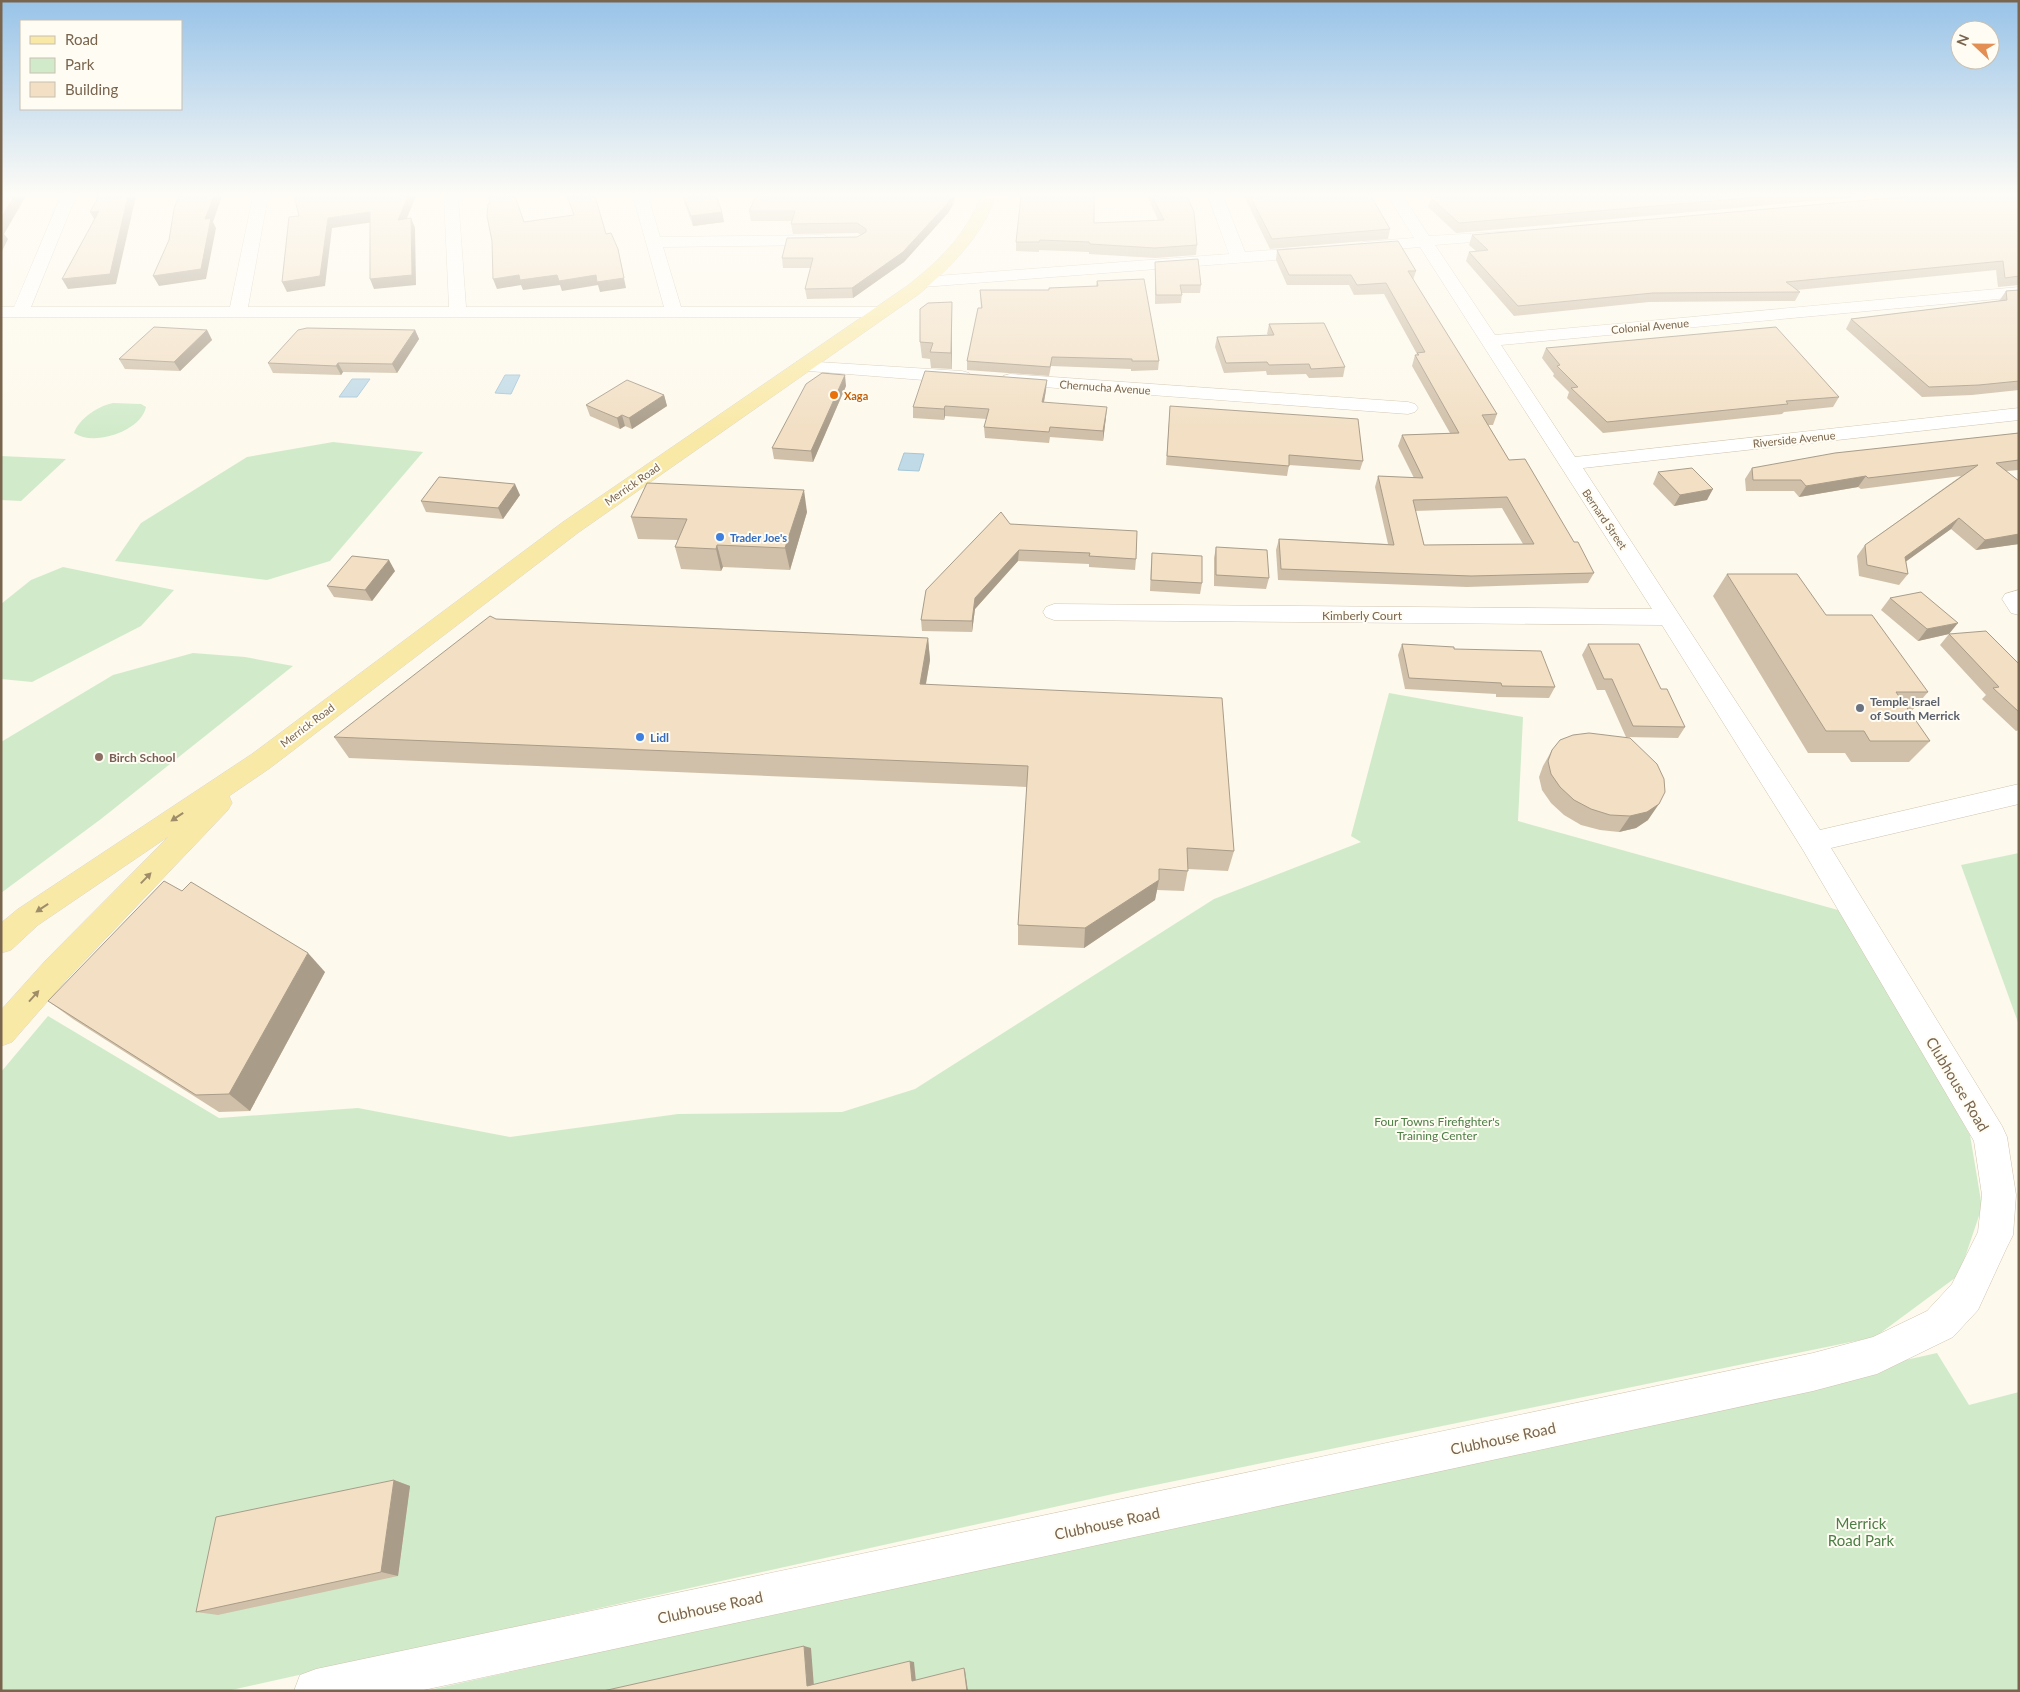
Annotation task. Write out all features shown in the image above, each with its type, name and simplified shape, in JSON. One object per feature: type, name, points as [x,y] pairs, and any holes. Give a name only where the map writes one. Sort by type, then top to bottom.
[{"type":"main road","name":"Merrick Road","points":[[1,941],[28,917],[261,761],[560,534],[881,312],[931,275]]},
{"type":"main road","name":"Merrick Road","points":[[1,1032],[57,969],[261,761]]},
{"type":"street","points":[[20,312],[36,275]]},
{"type":"street","points":[[238,312],[245,275]]},
{"type":"street","points":[[456,275],[458,312]]},
{"type":"street","points":[[663,275],[674,312]]},
{"type":"street","points":[[923,282],[1016,275]]},
{"type":"street","name":"Bernard Street","points":[[1446,275],[1670,617],[1813,842]]},
{"type":"street","name":"Colonial Avenue","points":[[1490,341],[2019,292]]},
{"type":"street","points":[[1,312],[881,312]]},
{"type":"street","name":"Chernucha Avenue","points":[[802,366],[1408,408]]},
{"type":"street","name":"Riverside Avenue","points":[[1568,464],[2019,414]]},
{"type":"street","points":[[2019,597],[2012,599],[2019,608]]},
{"type":"street","name":"Kimberly Court","points":[[1054,612],[1670,617]]},
{"type":"street","points":[[1813,842],[2019,794]]},
{"type":"street","name":"Clubhouse Road","points":[[316,1691],[1813,1372],[1877,1355],[1940,1324],[1965,1297],[1995,1235],[1998,1195],[1990,1137],[1813,842]]},
{"type":"green space","points":[[113,403],[141,404],[146,407],[142,416],[135,423],[116,434],[93,438],[83,437],[74,433],[80,422],[90,414]]},
{"type":"green space","points":[[333,442],[423,452],[330,561],[267,580],[115,561],[141,523],[247,457]]},
{"type":"green space","points":[[1,456],[66,459],[21,501],[1,500]]},
{"type":"green space","points":[[63,567],[174,590],[141,626],[32,682],[1,679],[1,604],[31,580]]},
{"type":"green space","points":[[193,653],[245,657],[293,666],[101,819],[1,893],[1,742],[113,675]]},
{"type":"green space","name":"Four Towns Firefighter's Training Center","points":[[1389,693],[1523,717],[1518,821],[1845,912],[1970,1135],[1982,1207],[1959,1275],[1875,1337],[1131,1490],[227,1691],[1,1691],[1,1072],[48,1016],[219,1118],[358,1108],[510,1137],[678,1114],[842,1112],[915,1089],[1214,899],[1361,842],[1351,836]]},
{"type":"green space","points":[[2019,853],[2019,1025],[1961,865]]},
{"type":"green space","name":"Merrick Road Park","points":[[1937,1353],[1969,1405],[2019,1392],[2019,1691],[425,1691]]},
{"type":"water","points":[[505,375],[520,375],[511,394],[495,393]]},
{"type":"water","points":[[352,379],[370,379],[357,397],[339,397]]},
{"type":"water","points":[[904,453],[924,454],[919,471],[898,470]]},
{"type":"building","points":[[64,275],[101,275],[62,279]]},
{"type":"building","points":[[283,275],[320,275],[320,276],[282,282]]},
{"type":"building","points":[[370,275],[412,275],[412,275],[370,279]]},
{"type":"building","points":[[493,275],[623,275],[624,278],[597,282],[596,275],[559,281],[557,275],[520,280],[519,275],[493,279]]},
{"type":"building","points":[[809,275],[870,275],[852,288],[805,289]]},
{"type":"building","points":[[1155,275],[1200,275],[1201,285],[1180,285],[1182,295],[1156,295]]},
{"type":"building","points":[[1289,275],[1410,275],[1497,414],[1482,415],[1509,460],[1525,459],[1574,542],[1578,542],[1594,573],[1471,576],[1281,569],[1279,539],[1394,545],[1378,476],[1423,478],[1402,435],[1459,433],[1415,355],[1425,352],[1386,283],[1357,285],[1351,275]],"holes":[[[1507,497],[1534,544],[1424,545],[1413,500]]]},
{"type":"building","points":[[1490,275],[1859,275],[1786,282],[1800,292],[1653,293],[1518,306]]},
{"type":"building","points":[[2005,275],[2019,275],[2019,276],[2005,278]]},
{"type":"building","points":[[1144,279],[1159,361],[1052,357],[1050,367],[967,361],[978,308],[982,308],[980,290],[1049,290],[1049,288],[1098,286],[1097,281]]},
{"type":"building","points":[[2019,290],[2019,381],[1929,387],[1851,319],[2007,300],[2006,291]]},
{"type":"building","points":[[952,302],[951,353],[930,352],[933,343],[920,342],[920,309],[928,303]]},
{"type":"building","points":[[1324,323],[1345,367],[1311,369],[1309,364],[1226,363],[1217,337],[1274,335],[1269,324]]},
{"type":"building","points":[[154,327],[207,330],[174,362],[119,359]]},
{"type":"building","points":[[1776,327],[1839,397],[1786,401],[1788,404],[1607,422],[1571,388],[1578,387],[1557,366],[1560,365],[1546,348]]},
{"type":"building","points":[[307,328],[415,330],[392,364],[338,363],[336,366],[268,363],[298,330]]},
{"type":"building","points":[[925,371],[1047,380],[1042,402],[1107,407],[1103,431],[1050,427],[1049,432],[984,427],[989,409],[945,406],[944,409],[913,407]]},
{"type":"building","points":[[822,373],[845,375],[811,451],[772,448],[806,384]]},
{"type":"building","points":[[627,380],[664,395],[629,418],[622,415],[617,418],[586,405]]},
{"type":"building","points":[[1170,406],[1358,419],[1363,461],[1289,455],[1289,466],[1167,456]]},
{"type":"building","points":[[2019,433],[2019,460],[1996,463],[2019,481],[2019,534],[1985,540],[1959,518],[1905,557],[1908,574],[1867,565],[1865,545],[1978,465],[1868,478],[1866,476],[1806,486],[1801,480],[1753,480],[1752,468],[1835,453]]},
{"type":"building","points":[[1692,468],[1713,489],[1680,495],[1658,472]]},
{"type":"building","points":[[439,477],[515,484],[498,508],[421,501]]},
{"type":"building","points":[[647,483],[804,490],[785,548],[717,545],[716,549],[675,547],[687,519],[631,517]]},
{"type":"building","points":[[1001,512],[1010,524],[1137,531],[1136,559],[1089,556],[1090,553],[1019,550],[975,598],[972,621],[921,620],[926,590]]},
{"type":"building","points":[[1216,547],[1267,550],[1269,578],[1216,575]]},
{"type":"building","points":[[1152,553],[1202,556],[1202,583],[1151,580]]},
{"type":"building","points":[[352,556],[389,560],[365,590],[327,586]]},
{"type":"building","points":[[1727,574],[1797,574],[1826,615],[1872,615],[1928,692],[1896,692],[1930,741],[1870,741],[1864,731],[1826,731]]},
{"type":"building","points":[[1921,592],[1958,623],[1927,629],[1890,598]]},
{"type":"building","points":[[490,616],[496,619],[928,638],[920,684],[1222,698],[1234,851],[1187,848],[1188,871],[1159,869],[1159,880],[1085,928],[1018,925],[1028,766],[334,737]]},
{"type":"building","points":[[1986,631],[2019,664],[2019,712],[1993,688],[1999,687],[1949,634]]},
{"type":"building","points":[[1402,644],[1454,647],[1454,649],[1541,651],[1555,687],[1502,686],[1501,683],[1409,678]]},
{"type":"building","points":[[1588,644],[1639,644],[1661,689],[1667,689],[1685,727],[1633,726],[1612,679],[1604,679]]},
{"type":"building","points":[[1589,733],[1630,738],[1657,764],[1664,779],[1665,792],[1659,804],[1647,812],[1630,816],[1610,815],[1591,809],[1574,800],[1560,787],[1551,774],[1548,761],[1552,750],[1560,740],[1573,735]]},
{"type":"building","points":[[164,881],[182,891],[191,882],[308,953],[229,1094],[196,1095],[48,1001]]},
{"type":"building","points":[[394,1480],[381,1572],[196,1612],[216,1517]]},
{"type":"building","points":[[804,1646],[807,1686],[910,1661],[912,1681],[964,1668],[967,1691],[603,1691]]},
{"type":"place","name":"Xaga","points":[[834,395]]},
{"type":"place","name":"Trader Joe's","points":[[720,537]]},
{"type":"place","name":"Temple Israel of South Merrick","points":[[1860,708]]},
{"type":"place","name":"Lidl","points":[[640,737]]},
{"type":"place","name":"Birch School","points":[[99,757]]}]
